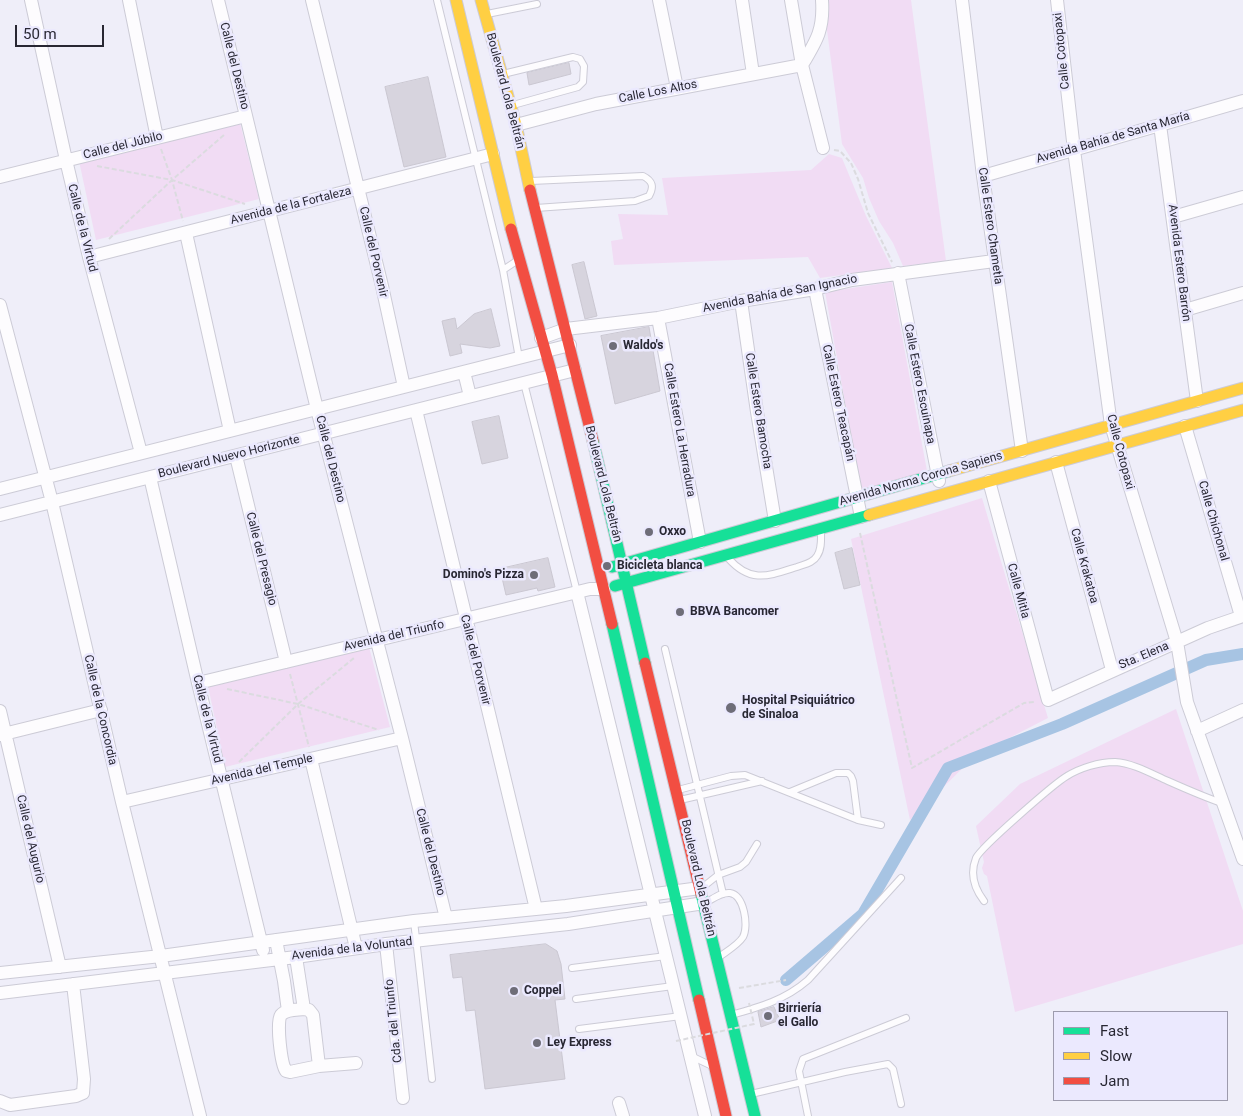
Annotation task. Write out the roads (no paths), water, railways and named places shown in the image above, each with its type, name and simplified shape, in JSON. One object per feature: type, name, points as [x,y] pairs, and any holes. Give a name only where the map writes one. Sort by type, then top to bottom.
[{"type":"main road","name":"Boulevard Lola Beltrán","points":[[456,0],[519,259],[552,375],[600,570],[726,1116]]},
{"type":"main road","name":"Boulevard Lola Beltrán","points":[[480,0],[516,125],[534,208],[570,346],[755,1116]]},
{"type":"main road","name":"Avenida Norma Corona Sapiens","points":[[600,570],[1243,388]]},
{"type":"main road","name":"Avenida Norma Corona Sapiens","points":[[604,589],[1243,410]]},
{"type":"street","name":"Calle de la Virtud","points":[[31,0],[89,257],[142,453]]},
{"type":"street","points":[[129,0],[157,138]]},
{"type":"street","name":"Calle del Destino","points":[[218,0],[317,409],[402,738],[446,918]]},
{"type":"street","name":"Calle del Porvenir","points":[[312,0],[404,387]]},
{"type":"street","points":[[659,0],[677,88]]},
{"type":"street","points":[[742,0],[753,74]]},
{"type":"street","points":[[791,0],[802,65],[823,148]]},
{"type":"street","points":[[802,65],[815,43],[822,26],[822,0]]},
{"type":"street","name":"Calle Estero Chametla","points":[[962,0],[994,261],[1022,451]]},
{"type":"street","name":"Calle Cotopaxi","points":[[1057,0],[1074,150],[1111,425],[1177,642],[1185,697],[1243,859]]},
{"type":"street","name":"Calle Los Altos","points":[[516,125],[596,104],[802,65]]},
{"type":"street","name":"Avenida Bahía de Santa María","points":[[983,176],[1243,101]]},
{"type":"street","name":"Calle del Júbilo","points":[[0,176],[246,116]]},
{"type":"street","name":"Avenida Estero Barrón","points":[[1160,125],[1197,401]]},
{"type":"street","name":"Avenida de la Fortaleza","points":[[89,257],[493,154]]},
{"type":"street","points":[[1173,218],[1243,197]]},
{"type":"street","points":[[186,233],[230,431]]},
{"type":"street","name":"Avenida Bahía de San Ignacio","points":[[540,338],[566,330],[658,318],[898,273],[994,261]]},
{"type":"street","name":"Calle Estero Escuinapa","points":[[898,273],[942,494]]},
{"type":"street","name":"Calle Estero Teacapán","points":[[815,289],[858,497],[859,517]]},
{"type":"street","points":[[1185,310],[1243,293]]},
{"type":"street","name":"Calle Estero Bamocha","points":[[741,301],[775,521]]},
{"type":"street","name":"Calle de la Concordia","points":[[0,305],[52,502],[122,802],[200,1116]]},
{"type":"street","name":"Calle Estero La Herradura","points":[[658,318],[700,542]]},
{"type":"street","name":"Boulevard Nuevo Horizonte","points":[[0,489],[570,346]]},
{"type":"street","name":"Boulevard Nuevo Horizonte","points":[[0,515],[575,370]]},
{"type":"street","points":[[464,372],[470,396]]},
{"type":"street","name":"Calle del Porvenir","points":[[416,410],[536,909]]},
{"type":"street","name":"Calle Chichonal","points":[[1185,426],[1242,616]]},
{"type":"street","name":"Calle del Presagio","points":[[236,456],[286,662]]},
{"type":"street","name":"Calle Krakatoa","points":[[1056,462],[1112,670]]},
{"type":"street","name":"Calle de la Virtud","points":[[150,477],[265,960]]},
{"type":"street","name":"Calle Mitla","points":[[989,481],[1048,700]]},
{"type":"street","points":[[600,570],[583,591],[651,895],[705,1116]]},
{"type":"street","name":"Avenida del Triunfo","points":[[198,683],[583,591],[604,589]]},
{"type":"street","name":"Sta. Elena","points":[[1048,700],[1112,670],[1242,616]]},
{"type":"street","points":[[3,734],[101,710]]},
{"type":"street","points":[[1197,731],[1243,710]]},
{"type":"street","name":"Calle del Augurio","points":[[0,711],[3,734],[60,967]]},
{"type":"street","name":"Avenida del Temple","points":[[122,802],[402,738]]},
{"type":"street","points":[[311,759],[356,948]]},
{"type":"street","name":"Avenida de la Voluntad","points":[[0,973],[161,956],[414,921],[566,906],[700,888]]},
{"type":"street","name":"Avenida de la Voluntad","points":[[0,993],[296,957],[386,944],[568,924],[704,903]]},
{"type":"street","points":[[276,940],[288,1010]]},
{"type":"street","name":"Cda. del Triunfo","points":[[386,944],[403,1098]]},
{"type":"street","points":[[296,957],[304,1009]]},
{"type":"street","points":[[284,981],[299,979]]},
{"type":"street","points":[[0,1101],[10,1105],[76,1096],[83,1093],[84,1079],[73,984]]},
{"type":"street","points":[[319,1066],[313,1015],[304,1009],[288,1010],[280,1016],[279,1022],[284,1068],[286,1071],[294,1072],[319,1066],[356,1063]]},
{"type":"street","points":[[619,1103],[623,1116]]},
{"type":"lane","points":[[437,0],[503,270],[519,358]]},
{"type":"lane","points":[[484,15],[537,4]]},
{"type":"lane","points":[[502,74],[573,57],[580,59],[584,66],[583,82],[578,87],[510,106]]},
{"type":"lane","points":[[454,70],[473,64]]},
{"type":"lane","points":[[528,181],[643,176],[648,178],[652,186],[649,196],[635,201],[534,208]]},
{"type":"lane","points":[[503,270],[519,259]]},
{"type":"lane","points":[[524,382],[583,591]]},
{"type":"lane","points":[[726,555],[743,572],[764,576],[774,574],[812,562],[817,558],[821,544],[821,528]]},
{"type":"lane","points":[[665,648],[723,894]]},
{"type":"lane","points":[[984,900],[978,893],[974,883],[973,872],[978,855],[1054,786],[1067,776],[1082,769],[1107,762],[1129,764],[1223,803]]},
{"type":"lane","points":[[790,792],[836,773],[848,773],[853,781],[858,820]]},
{"type":"lane","points":[[678,795],[697,785],[739,774],[752,776],[858,820],[881,825]]},
{"type":"lane","points":[[678,795],[699,794],[762,781]]},
{"type":"lane","points":[[700,888],[718,875],[740,867],[746,862],[757,844]]},
{"type":"lane","points":[[730,1015],[768,1005],[796,991],[901,878]]},
{"type":"lane","points":[[704,903],[723,894],[731,893],[737,895],[746,920],[746,928],[741,940],[716,959]]},
{"type":"lane","points":[[566,906],[568,924]]},
{"type":"lane","points":[[414,921],[432,1079]]},
{"type":"lane","points":[[572,968],[666,956]]},
{"type":"lane","points":[[576,999],[673,986]]},
{"type":"lane","points":[[579,1029],[681,1016]]},
{"type":"lane","points":[[808,1116],[799,1071],[802,1059],[906,1018]]},
{"type":"lane","points":[[690,1056],[715,1068]]},
{"type":"lane","points":[[750,1094],[888,1064],[892,1069],[901,1104]]},
{"type":"waterway","points":[[786,980],[863,914],[948,768],[1062,724],[1206,660],[1243,654]]},
{"type":"place","name":"Waldo's","points":[[613,346]]},
{"type":"place","name":"Oxxo","points":[[649,532]]},
{"type":"place","name":"Bicicleta blanca","points":[[607,566]]},
{"type":"place","name":"Domino's Pizza","points":[[534,575]]},
{"type":"place","name":"BBVA Bancomer","points":[[680,612]]},
{"type":"place","name":"Hospital Psiquiátrico de Sinaloa","points":[[731,708]]},
{"type":"place","name":"Coppel","points":[[514,991]]},
{"type":"place","name":"Birriería el Gallo","points":[[768,1016]]},
{"type":"place","name":"Ley Express","points":[[537,1043]]}]
